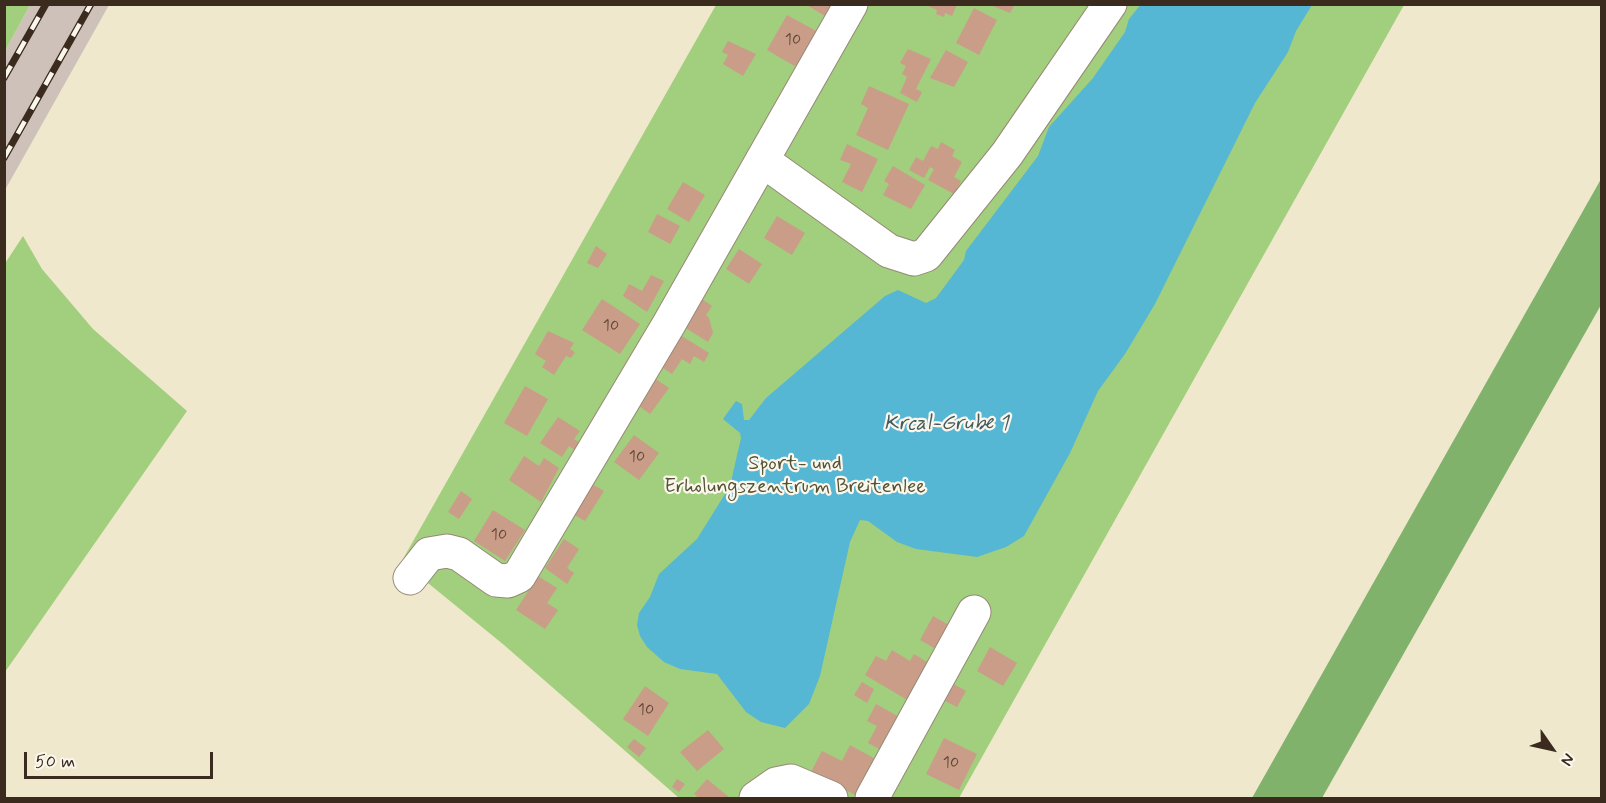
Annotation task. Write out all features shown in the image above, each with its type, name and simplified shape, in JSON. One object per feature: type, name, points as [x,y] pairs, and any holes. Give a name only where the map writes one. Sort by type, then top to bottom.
[{"type":"lane","points":[[410,578],[429,554],[447,551],[459,554],[496,580],[508,581],[519,576],[669,324],[851,4]]},
{"type":"lane","points":[[762,160],[890,251],[914,259],[926,255],[1007,154],[1110,4]]},
{"type":"lane","points":[[872,798],[974,612]]},
{"type":"lane","points":[[756,798],[776,784],[791,781],[831,798]]},
{"type":"shaded area","points":[[30,5],[109,5],[5,190],[5,51]]},
{"type":"green space","points":[[4,5],[30,5],[5,51]]},
{"type":"green space","name":"Sport- und Erholungszentrum Breitenlee","points":[[716,5],[1404,5],[959,798],[679,798],[504,645],[423,579],[416,558],[403,559]]},
{"type":"green space","points":[[1601,179],[1601,305],[1322,798],[1252,798]]},
{"type":"green space","points":[[23,236],[42,269],[93,329],[187,411],[5,672],[4,265]]},
{"type":"water","name":"Krcal-Grube 1","points":[[1141,4],[1312,5],[1296,31],[1288,52],[1255,103],[1155,304],[1125,354],[1098,391],[1070,453],[1024,536],[1006,547],[977,557],[916,549],[897,542],[868,521],[860,520],[850,542],[820,676],[809,704],[785,728],[761,722],[746,712],[717,674],[680,669],[664,662],[647,647],[640,636],[637,625],[639,613],[650,597],[659,574],[697,539],[730,486],[741,438],[740,433],[723,419],[736,401],[742,404],[744,420],[749,420],[766,398],[885,296],[898,290],[926,303],[936,298],[964,260],[966,251],[1038,156],[1049,127],[1093,78],[1125,32],[1129,19]]},
{"type":"building","points":[[805,4],[832,4],[825,16]]},
{"type":"building","points":[[924,4],[957,4],[952,16],[945,13],[944,17],[936,14],[937,10]]},
{"type":"building","points":[[988,4],[1015,4],[1010,13]]},
{"type":"building","points":[[974,8],[997,20],[979,55],[956,43]]},
{"type":"building","points":[[787,15],[818,32],[798,68],[767,50]]},
{"type":"building","points":[[728,41],[756,54],[743,76],[723,64],[728,55],[722,52]]},
{"type":"building","points":[[908,49],[931,59],[916,89],[922,92],[917,102],[900,93],[907,77],[902,74],[906,66],[900,63]]},
{"type":"building","points":[[946,50],[968,62],[954,87],[930,78]]},
{"type":"building","points":[[869,86],[909,104],[888,150],[856,135],[868,108],[861,104]]},
{"type":"building","points":[[941,142],[955,150],[952,156],[962,162],[954,177],[961,181],[954,194],[928,180],[934,169],[930,167],[924,178],[909,170],[916,157],[923,161],[931,146],[938,149]]},
{"type":"building","points":[[847,144],[878,159],[862,192],[842,182],[851,164],[840,160]]},
{"type":"building","points":[[893,166],[925,185],[911,209],[883,195],[889,184],[884,181]]},
{"type":"building","points":[[683,182],[705,195],[689,222],[667,209]]},
{"type":"building","points":[[657,214],[680,226],[670,244],[648,232]]},
{"type":"building","points":[[777,216],[805,233],[792,255],[764,238]]},
{"type":"building","points":[[596,246],[607,254],[598,268],[587,263]]},
{"type":"building","points":[[739,249],[762,264],[749,284],[726,269]]},
{"type":"building","points":[[651,275],[664,281],[647,312],[623,296],[629,284],[642,291]]},
{"type":"building","points":[[602,299],[640,324],[620,354],[582,330]]},
{"type":"building","points":[[702,299],[712,306],[706,315],[713,333],[708,342],[684,327]]},
{"type":"building","points":[[548,331],[574,343],[570,349],[575,352],[571,358],[566,356],[554,375],[542,367],[546,361],[535,354]]},
{"type":"building","points":[[677,333],[709,353],[704,362],[694,356],[690,364],[682,359],[672,374],[657,364]]},
{"type":"building","points":[[651,376],[669,388],[650,414],[635,403]]},
{"type":"building","points":[[525,386],[548,399],[527,436],[504,423]]},
{"type":"building","points":[[558,417],[580,431],[574,439],[580,443],[575,450],[569,446],[562,457],[540,443]]},
{"type":"building","points":[[634,435],[659,453],[639,480],[614,462]]},
{"type":"building","points":[[524,456],[539,466],[544,458],[559,468],[541,502],[509,480]]},
{"type":"building","points":[[590,483],[604,491],[585,521],[571,513]]},
{"type":"building","points":[[461,491],[472,499],[459,519],[448,512]]},
{"type":"building","points":[[493,510],[525,530],[505,561],[474,541]]},
{"type":"building","points":[[564,539],[579,549],[567,568],[574,573],[567,584],[545,568]]},
{"type":"building","points":[[538,576],[557,588],[547,603],[558,610],[545,629],[516,610]]},
{"type":"building","points":[[933,616],[956,629],[943,653],[920,640]]},
{"type":"building","points":[[990,647],[1017,663],[1003,686],[977,671]]},
{"type":"building","points":[[892,650],[910,661],[914,654],[930,664],[909,701],[865,675],[876,656],[886,661]]},
{"type":"building","points":[[862,682],[874,689],[867,703],[854,695]]},
{"type":"building","points":[[950,682],[966,691],[957,707],[941,699]]},
{"type":"building","points":[[645,686],[669,703],[648,736],[623,719]]},
{"type":"building","points":[[876,704],[901,718],[883,751],[868,743],[877,726],[867,721]]},
{"type":"building","points":[[708,730],[724,749],[697,771],[680,752]]},
{"type":"building","points":[[944,738],[977,754],[959,790],[926,774]]},
{"type":"building","points":[[634,739],[646,748],[639,757],[627,747]]},
{"type":"building","points":[[850,745],[879,761],[859,797],[811,772],[822,751],[842,761]]},
{"type":"building","points":[[677,779],[685,784],[679,792],[672,787]]},
{"type":"building","points":[[707,779],[730,798],[695,798],[697,796],[694,794]]},
{"type":"railway","points":[[4,78],[46,4]]},
{"type":"railway","points":[[4,158],[91,4]]}]
